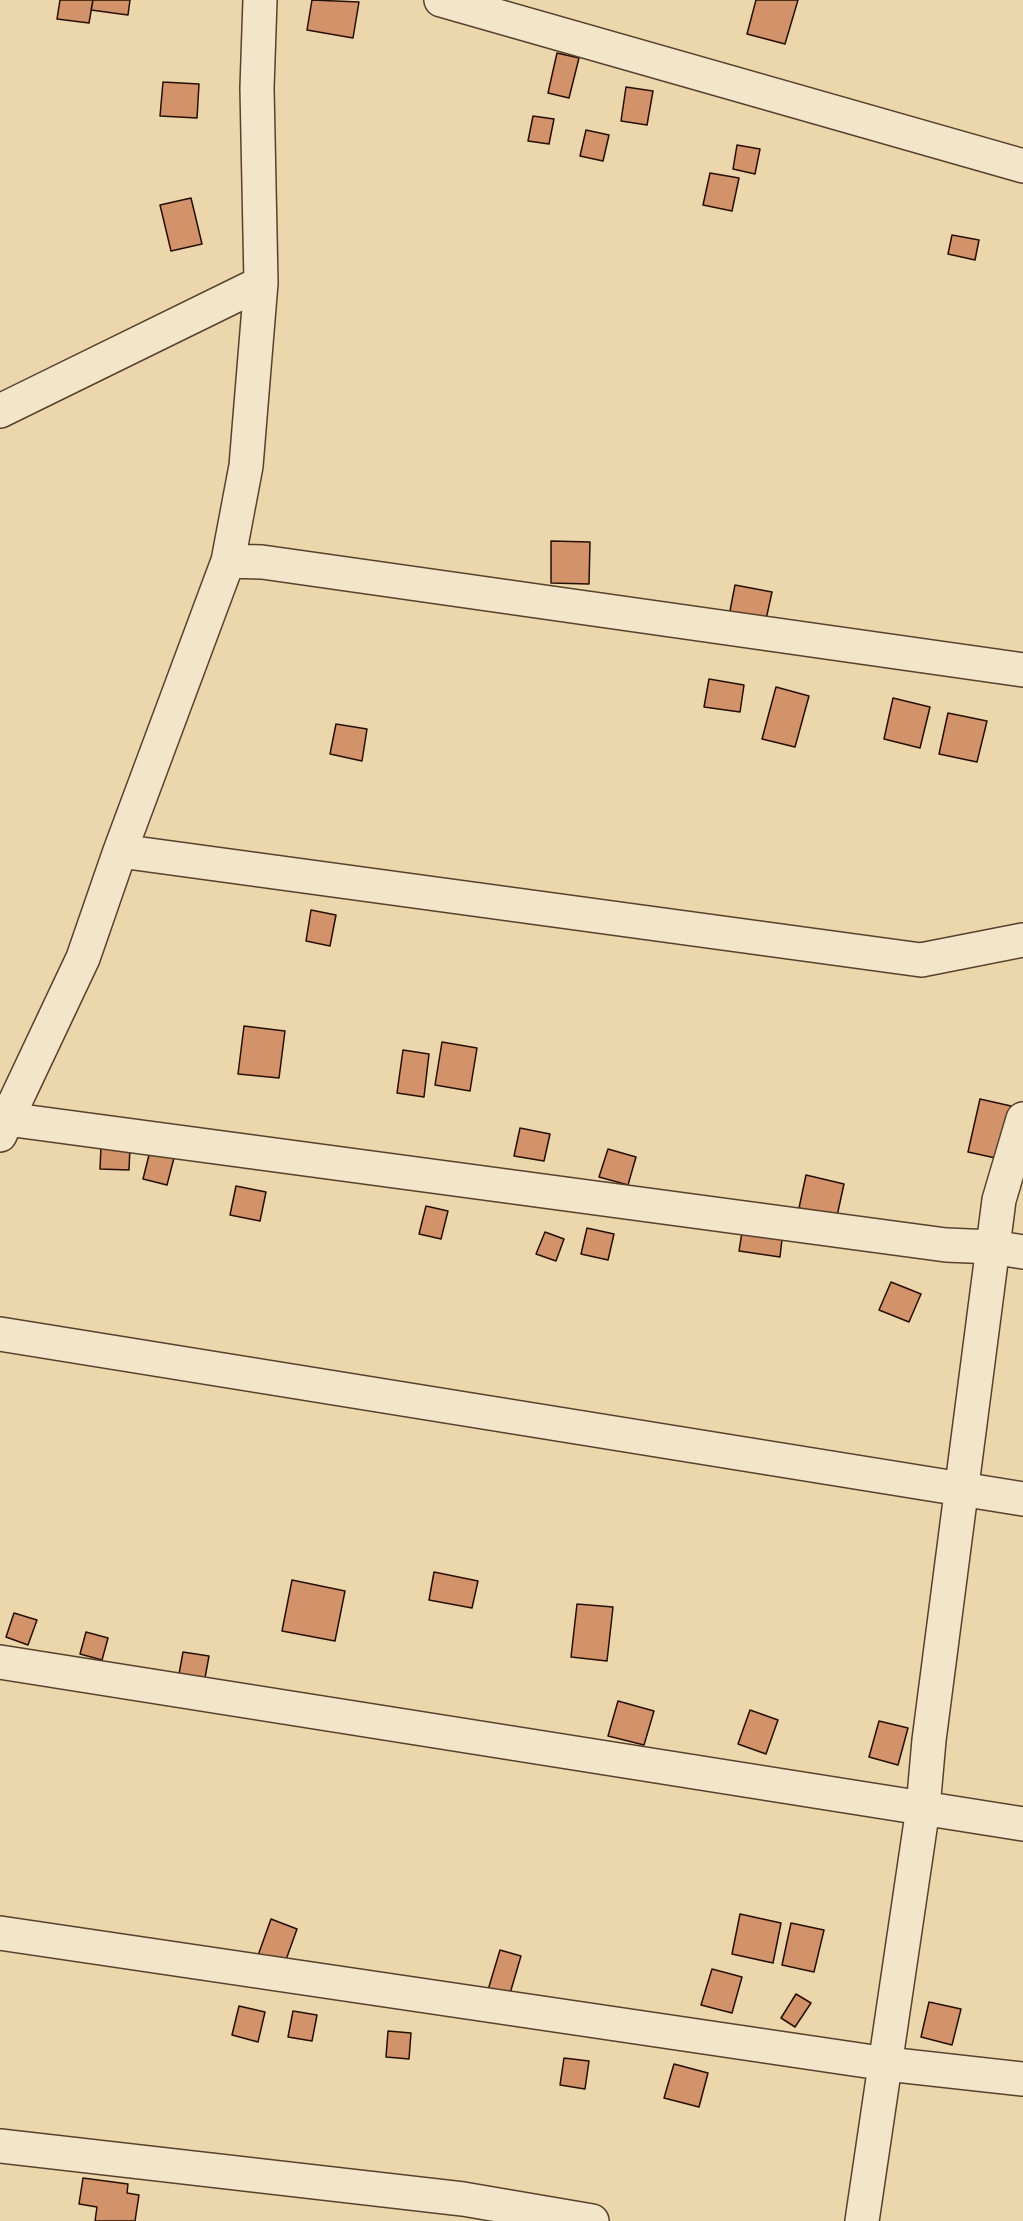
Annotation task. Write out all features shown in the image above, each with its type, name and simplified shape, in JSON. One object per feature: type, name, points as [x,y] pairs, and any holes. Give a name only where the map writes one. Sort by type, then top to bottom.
[{"type":"street","points":[[261,0],[257,99],[261,283],[246,466],[228,561],[120,851],[83,958],[3,1127],[934,1243],[1008,1250]]},
{"type":"street","points":[[441,0],[1023,166]]},
{"type":"street","points":[[0,411],[261,283]]},
{"type":"street","points":[[228,561],[262,562],[1023,670]]},
{"type":"street","points":[[120,851],[921,960],[1023,940]]},
{"type":"street","points":[[862,2221],[923,1808],[929,1740],[962,1488],[1008,1250],[999,1200],[1023,1119]]},
{"type":"street","points":[[0,1334],[1023,1499]]},
{"type":"street","points":[[0,1662],[1023,1824]]},
{"type":"street","points":[[0,1933],[887,2064],[1023,2079]]},
{"type":"street","points":[[0,2146],[463,2199],[592,2221]]},
{"type":"building","points":[[60,0],[93,0],[89,23],[57,19]]},
{"type":"building","points":[[93,0],[130,0],[128,15],[91,10]]},
{"type":"building","points":[[312,0],[359,2],[353,38],[307,30]]},
{"type":"building","points":[[756,0],[798,0],[785,44],[747,34]]},
{"type":"building","points":[[557,53],[579,58],[569,98],[548,93]]},
{"type":"building","points":[[163,82],[199,84],[197,118],[160,116]]},
{"type":"building","points":[[626,87],[653,91],[647,125],[621,121]]},
{"type":"building","points":[[533,116],[554,119],[549,144],[528,141]]},
{"type":"building","points":[[586,130],[609,135],[603,161],[580,156]]},
{"type":"building","points":[[737,145],[760,149],[755,174],[733,169]]},
{"type":"building","points":[[710,173],[739,178],[732,211],[703,205]]},
{"type":"building","points":[[191,198],[202,244],[171,251],[160,205]]},
{"type":"building","points":[[952,235],[979,240],[975,260],[948,254]]},
{"type":"building","points":[[551,541],[590,542],[589,584],[551,583]]},
{"type":"building","points":[[735,585],[772,592],[765,624],[729,616]]},
{"type":"building","points":[[709,679],[744,685],[740,712],[704,707]]},
{"type":"building","points":[[776,687],[809,696],[795,747],[762,739]]},
{"type":"building","points":[[893,698],[930,707],[920,748],[884,739]]},
{"type":"building","points":[[948,713],[987,721],[977,762],[939,754]]},
{"type":"building","points":[[336,724],[367,729],[362,761],[330,754]]},
{"type":"building","points":[[311,910],[336,915],[330,946],[306,941]]},
{"type":"building","points":[[244,1026],[285,1031],[279,1078],[238,1074]]},
{"type":"building","points":[[442,1042],[477,1048],[470,1091],[435,1085]]},
{"type":"building","points":[[403,1050],[429,1054],[424,1097],[397,1093]]},
{"type":"building","points":[[980,1099],[1011,1106],[1000,1159],[968,1152]]},
{"type":"building","points":[[520,1128],[550,1134],[544,1161],[514,1156]]},
{"type":"building","points":[[101,1146],[130,1147],[129,1170],[100,1169]]},
{"type":"building","points":[[151,1147],[175,1154],[167,1185],[143,1179]]},
{"type":"building","points":[[608,1149],[636,1157],[628,1185],[599,1177]]},
{"type":"building","points":[[806,1175],[844,1184],[837,1216],[799,1208]]},
{"type":"building","points":[[236,1186],[266,1192],[260,1221],[230,1215]]},
{"type":"building","points":[[426,1206],[448,1211],[441,1239],[419,1234]]},
{"type":"building","points":[[743,1226],[783,1230],[780,1257],[739,1251]]},
{"type":"building","points":[[587,1228],[614,1234],[608,1260],[581,1254]]},
{"type":"building","points":[[545,1232],[564,1239],[556,1261],[536,1254]]},
{"type":"building","points":[[891,1282],[921,1294],[909,1322],[879,1310]]},
{"type":"building","points":[[434,1572],[478,1581],[472,1608],[429,1600]]},
{"type":"building","points":[[292,1580],[345,1591],[335,1641],[282,1631]]},
{"type":"building","points":[[577,1604],[613,1607],[607,1661],[571,1657]]},
{"type":"building","points":[[14,1613],[37,1620],[28,1645],[6,1637]]},
{"type":"building","points":[[86,1632],[108,1638],[102,1660],[80,1654]]},
{"type":"building","points":[[183,1652],[209,1656],[205,1678],[179,1674]]},
{"type":"building","points":[[618,1701],[654,1711],[644,1745],[608,1736]]},
{"type":"building","points":[[750,1710],[778,1720],[766,1754],[738,1744]]},
{"type":"building","points":[[879,1721],[908,1728],[898,1765],[869,1757]]},
{"type":"building","points":[[740,1914],[781,1923],[773,1963],[732,1954]]},
{"type":"building","points":[[271,1919],[297,1929],[282,1971],[256,1961]]},
{"type":"building","points":[[791,1923],[824,1930],[814,1972],[782,1965]]},
{"type":"building","points":[[500,1950],[521,1956],[506,2007],[485,2000]]},
{"type":"building","points":[[712,1969],[742,1977],[732,2013],[701,2005]]},
{"type":"building","points":[[796,1994],[811,2003],[795,2027],[781,2018]]},
{"type":"building","points":[[929,2002],[961,2009],[952,2045],[921,2037]]},
{"type":"building","points":[[239,2006],[265,2012],[258,2042],[232,2035]]},
{"type":"building","points":[[293,2011],[317,2015],[312,2041],[288,2037]]},
{"type":"building","points":[[388,2031],[411,2033],[409,2059],[386,2057]]},
{"type":"building","points":[[564,2058],[589,2061],[585,2089],[560,2085]]},
{"type":"building","points":[[674,2064],[708,2073],[699,2107],[664,2098]]},
{"type":"building","points":[[83,2178],[128,2184],[127,2193],[139,2195],[135,2221],[95,2221],[97,2207],[79,2204]]}]
